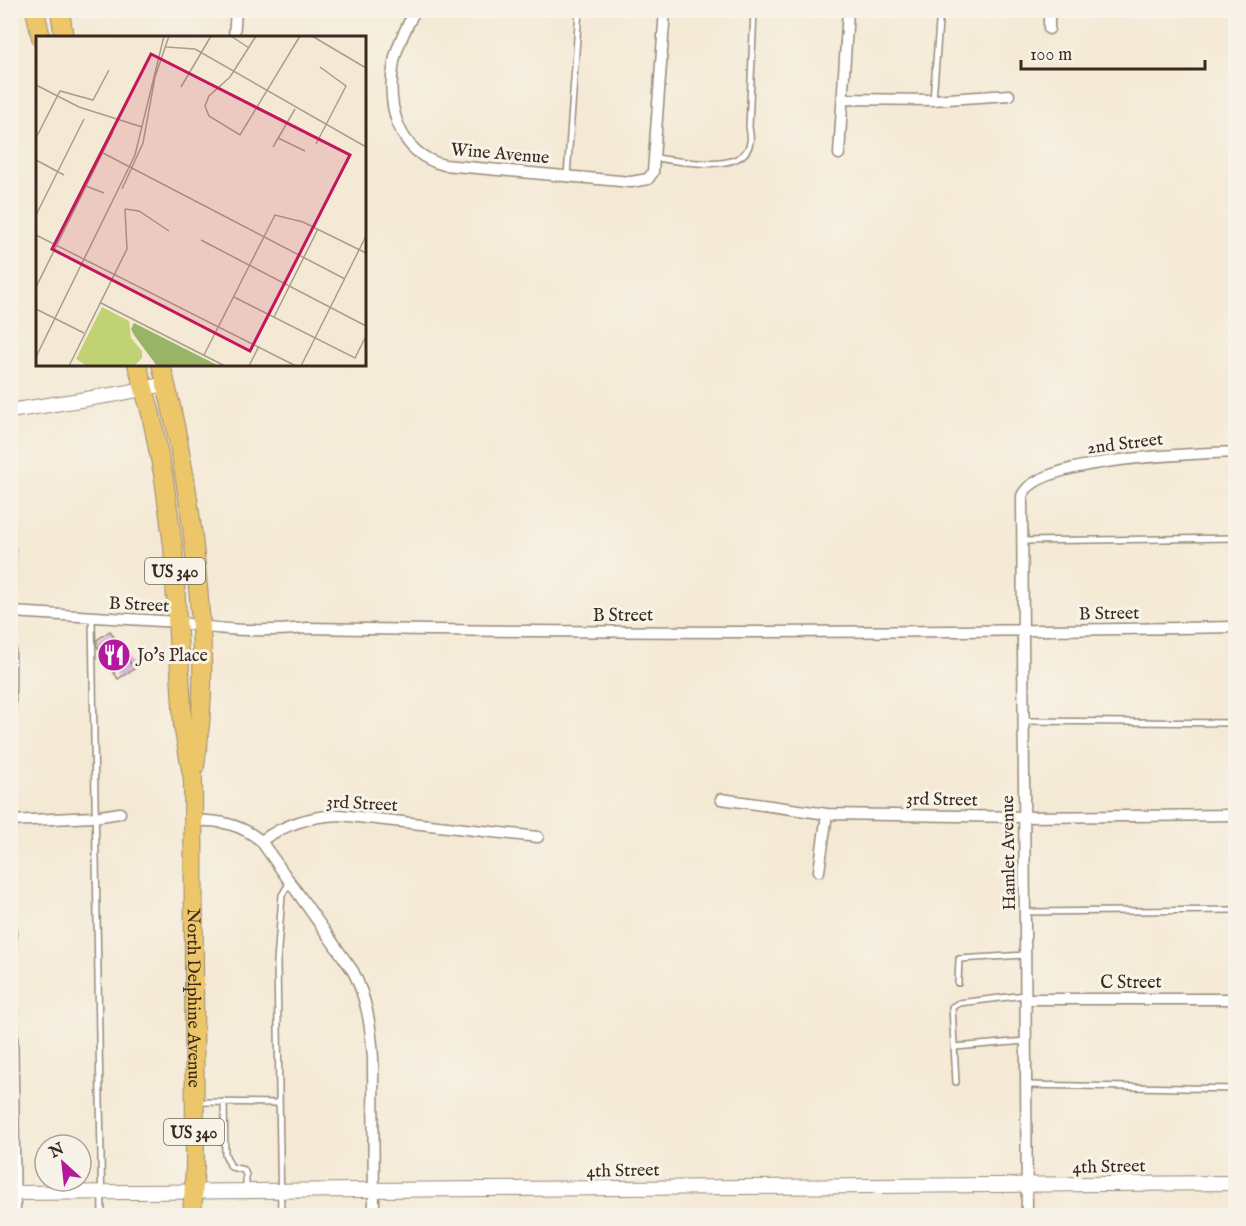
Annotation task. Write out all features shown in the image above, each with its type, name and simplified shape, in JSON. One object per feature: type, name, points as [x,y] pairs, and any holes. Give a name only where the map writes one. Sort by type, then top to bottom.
[{"type":"main road","points":[[35,10],[41,36]]},
{"type":"main road","points":[[60,10],[64,36]]},
{"type":"main road","name":"North Delphine Avenue","points":[[138,366],[151,414],[164,479],[173,546],[183,726],[193,780]]},
{"type":"main road","name":"North Delphine Avenue","points":[[161,366],[181,452],[192,521],[202,610],[201,731],[193,780],[195,1166],[192,1215]]},
{"type":"street","points":[[234,36],[236,10]]},
{"type":"street","name":"Wine Avenue","points":[[415,10],[399,43],[393,71],[393,104],[403,135],[421,156],[444,165],[631,182],[648,179],[653,172],[654,158]]},
{"type":"street","points":[[654,158],[665,10]]},
{"type":"street","points":[[839,154],[848,10]]},
{"type":"street","points":[[1048,29],[1049,10]]},
{"type":"street","points":[[843,99],[933,100],[1009,95]]},
{"type":"street","points":[[14,410],[166,384]]},
{"type":"street","name":"2nd Street","points":[[1024,491],[1039,478],[1047,475],[1107,461],[1236,452]]},
{"type":"street","name":"Hamlet Avenue","points":[[1024,491],[1022,496],[1023,817],[1027,997],[1027,1215]]},
{"type":"street","points":[[10,551],[12,612],[10,729]]},
{"type":"street","name":"B Street","points":[[12,612],[178,622],[202,627],[285,630],[308,628],[509,632],[1023,631],[1236,627]]},
{"type":"street","name":"3rd Street","points":[[721,799],[827,814],[1023,817],[1236,815]]},
{"type":"street","points":[[10,821],[94,817],[120,813]]},
{"type":"street","points":[[819,871],[827,814]]},
{"type":"street","name":"3rd Street","points":[[261,841],[284,827],[324,815],[538,837]]},
{"type":"street","points":[[193,821],[219,821],[240,826],[261,841],[353,971],[365,999],[373,1058],[374,1215]]},
{"type":"street","points":[[10,883],[15,1215]]},
{"type":"street","name":"C Street","points":[[1027,997],[1236,999]]},
{"type":"street","name":"4th Street","points":[[13,1193],[1236,1183]]},
{"type":"lane","points":[[567,176],[579,10]]},
{"type":"lane","points":[[654,158],[724,164],[745,153],[751,143],[749,128],[754,10]]},
{"type":"lane","points":[[933,100],[940,10]]},
{"type":"lane","points":[[1022,541],[1236,537]]},
{"type":"lane","points":[[92,618],[102,1215]]},
{"type":"lane","points":[[1023,721],[1236,723]]},
{"type":"lane","points":[[281,1215],[277,962],[282,895],[290,882]]},
{"type":"lane","points":[[1025,912],[1236,910]]},
{"type":"lane","points":[[958,983],[958,959],[1026,955]]},
{"type":"lane","points":[[956,1082],[952,1007],[959,1003],[1027,997]]},
{"type":"lane","points":[[955,1047],[1026,1041]]},
{"type":"lane","points":[[1026,1085],[1236,1089]]},
{"type":"lane","points":[[194,1102],[279,1102]]},
{"type":"lane","points":[[224,1102],[225,1154],[231,1167],[244,1170],[246,1190]]},
{"type":"building","points":[[110,631],[134,669],[118,679],[97,646],[97,640]]},
{"type":"place","name":"Jo's Place","points":[[114,655]]}]
